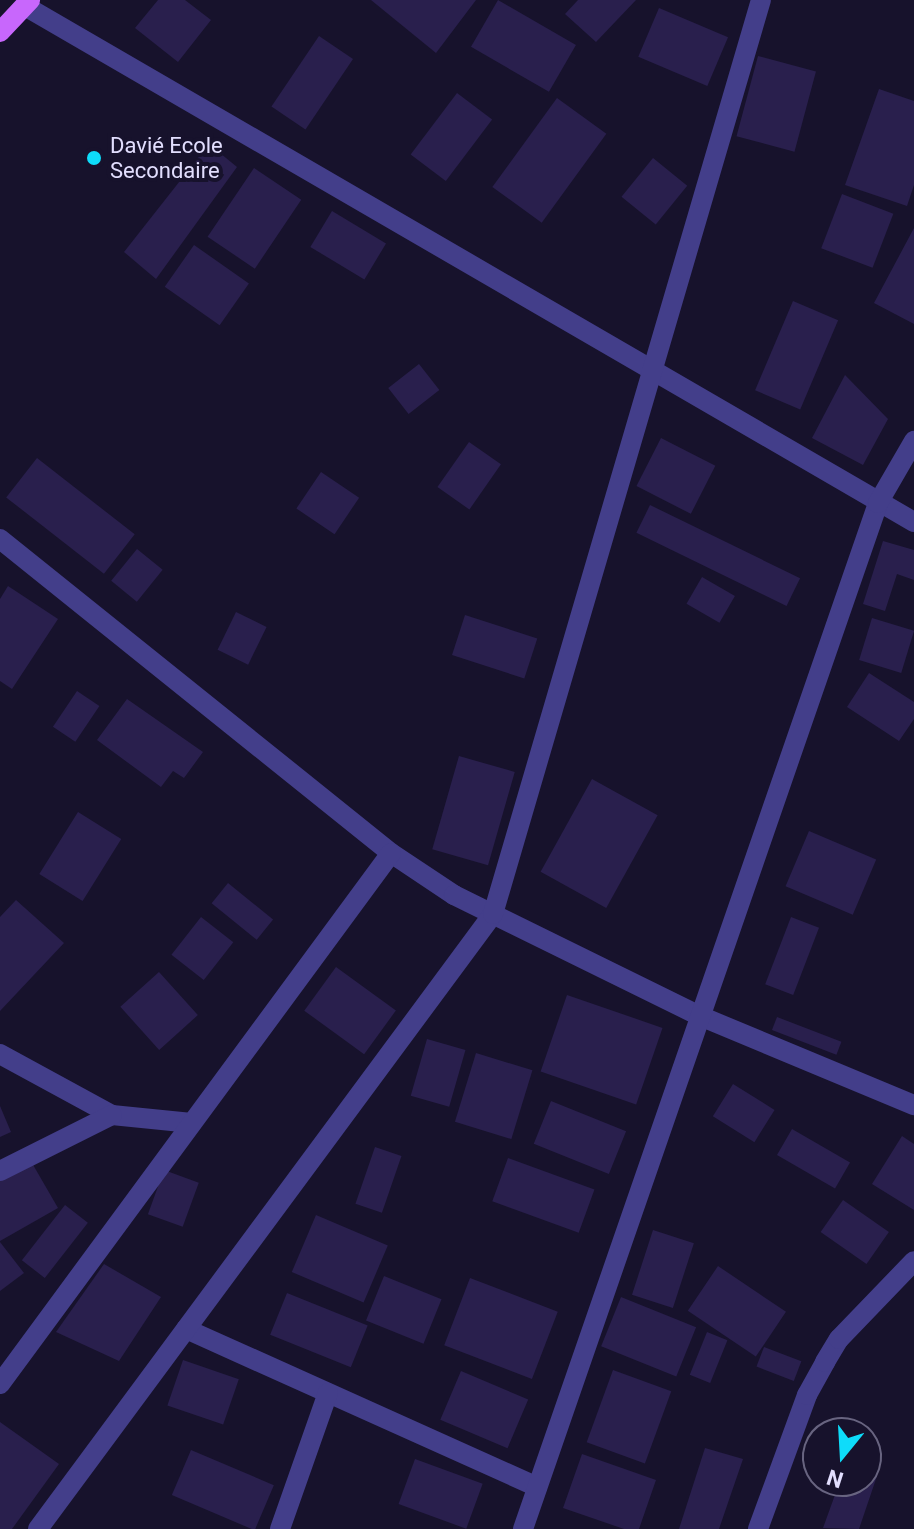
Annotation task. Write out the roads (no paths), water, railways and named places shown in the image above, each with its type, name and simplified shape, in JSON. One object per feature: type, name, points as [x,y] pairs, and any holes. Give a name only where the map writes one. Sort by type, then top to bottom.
[{"type":"main road","points":[[0,32],[27,3]]},
{"type":"street","points":[[38,1529],[493,914],[656,372],[761,0]]},
{"type":"street","points":[[27,3],[914,522]]},
{"type":"street","points":[[523,1529],[878,503],[914,441]]},
{"type":"street","points":[[0,539],[391,853],[454,895],[700,1016],[914,1105]]},
{"type":"street","points":[[0,1384],[391,853]]},
{"type":"street","points":[[0,1054],[112,1115],[192,1123]]},
{"type":"street","points":[[0,1171],[112,1115]]},
{"type":"street","points":[[758,1529],[807,1395],[825,1362],[839,1339],[914,1261]]},
{"type":"street","points":[[186,1329],[537,1487]]},
{"type":"street","points":[[280,1529],[328,1393]]},
{"type":"place","name":"Davié Ecole Secondaire","points":[[94,158]]}]
